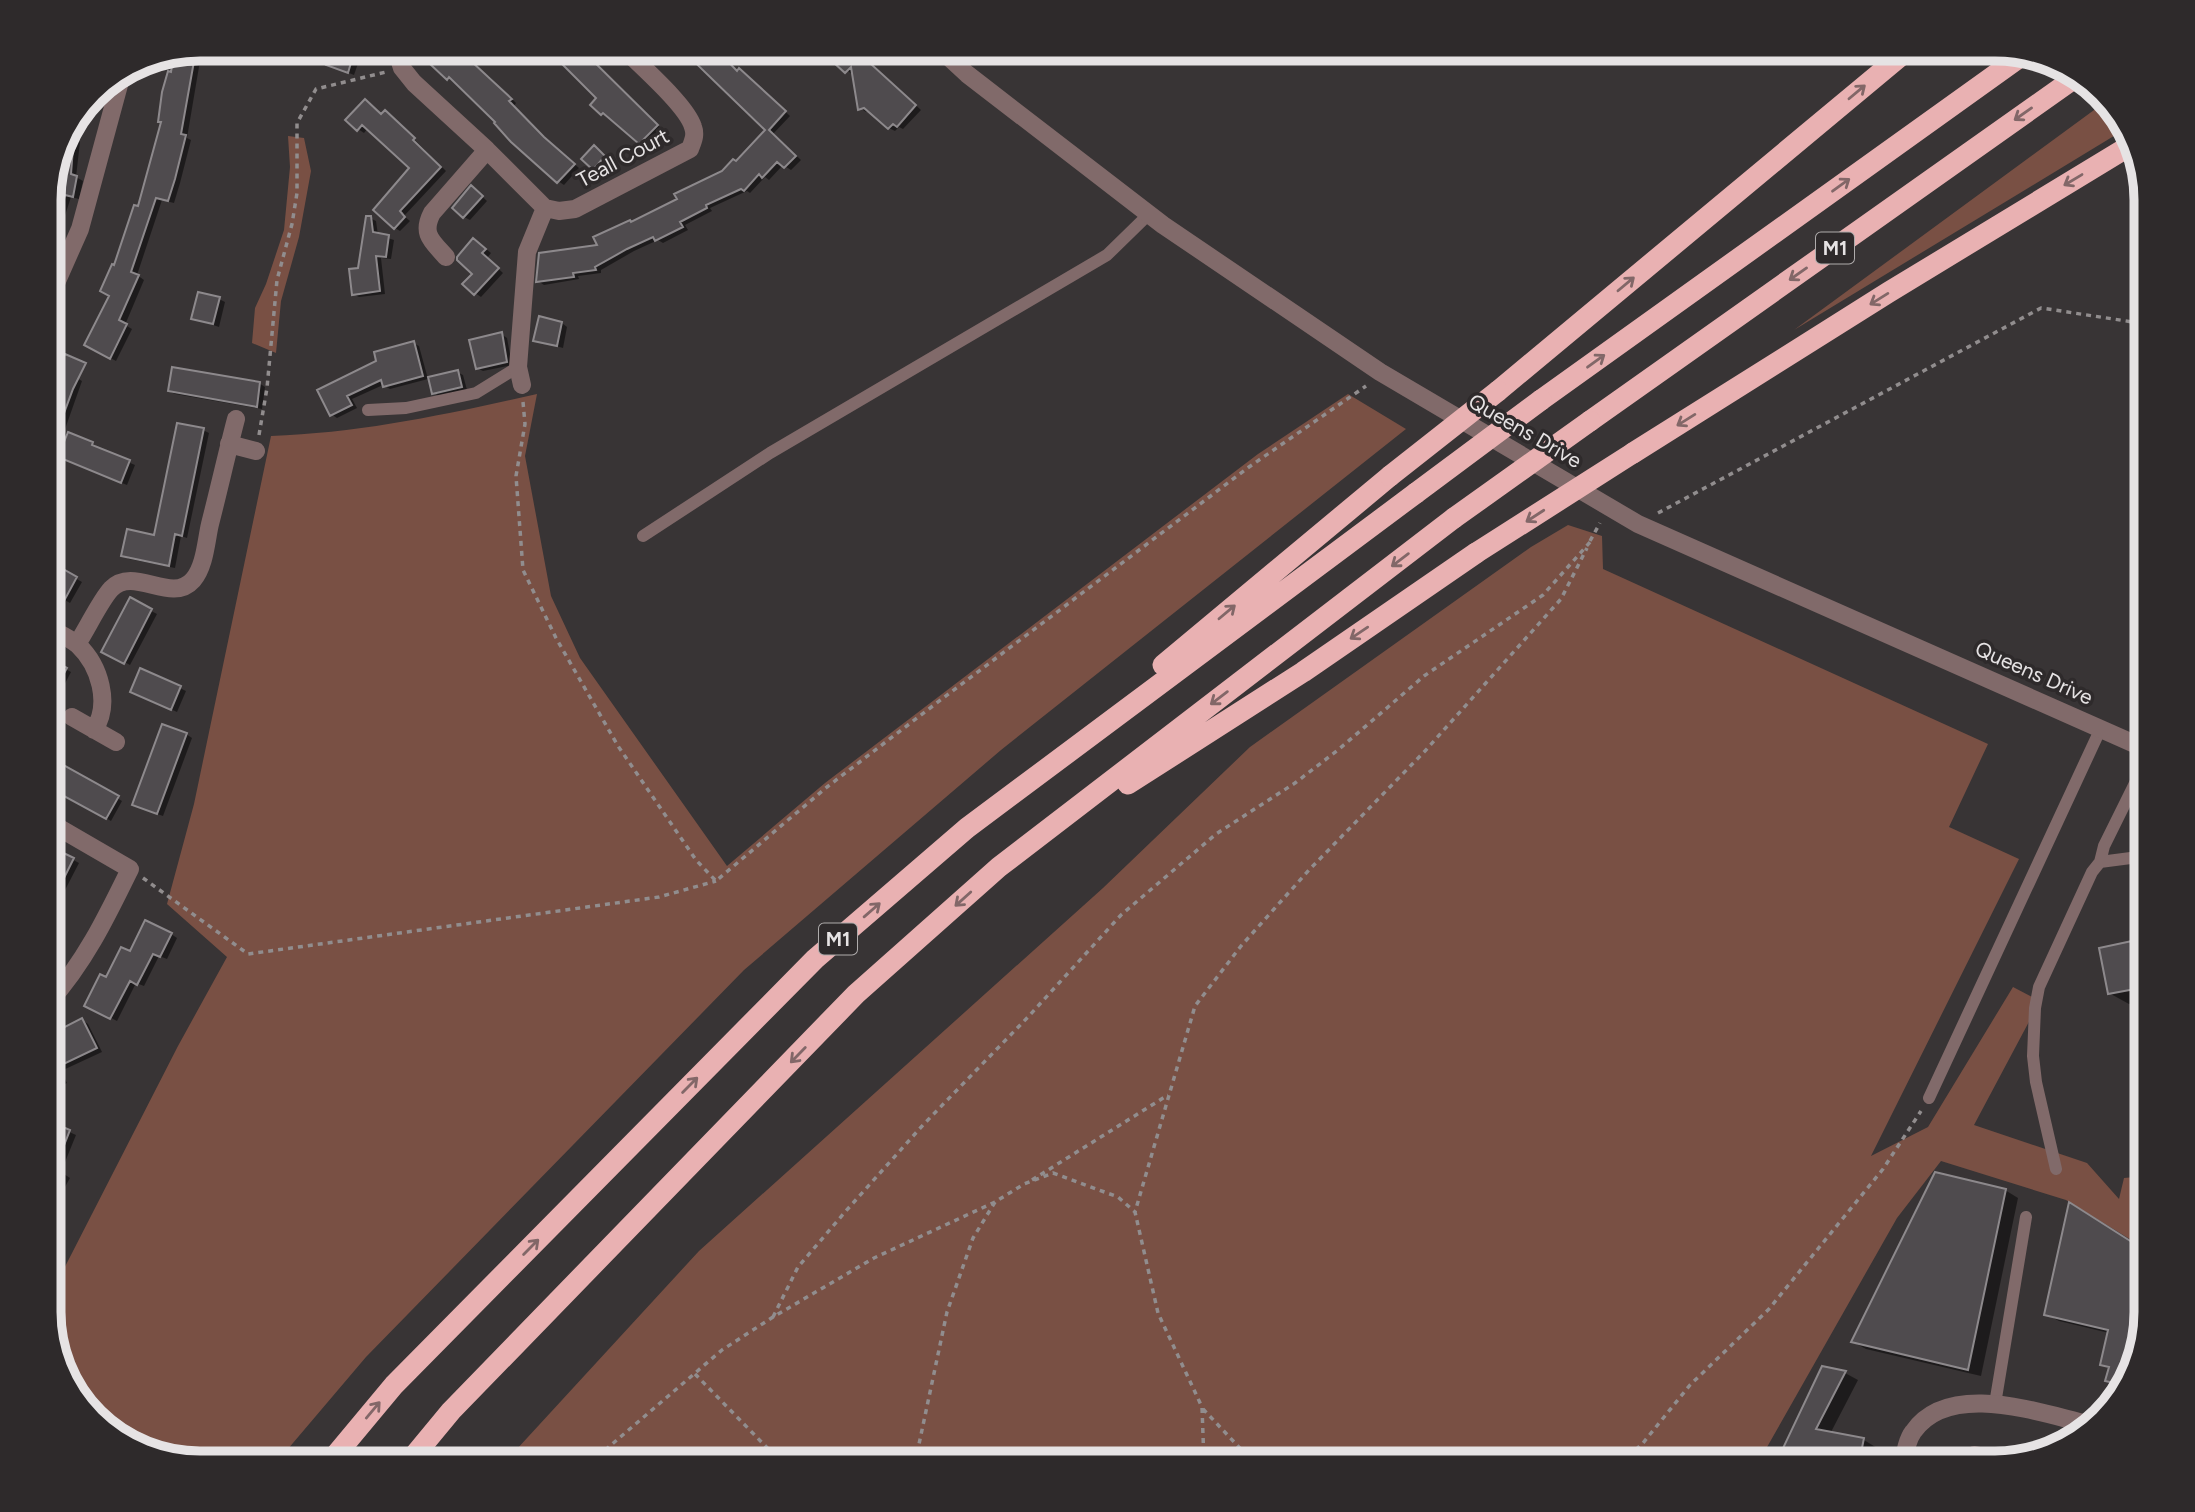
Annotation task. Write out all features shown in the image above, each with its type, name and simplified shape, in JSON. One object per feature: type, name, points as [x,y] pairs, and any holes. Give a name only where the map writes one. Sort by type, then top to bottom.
[{"type":"highway","points":[[968,828],[1895,61]]},
{"type":"highway","name":"M1","points":[[339,1451],[394,1385],[815,959],[968,828],[1541,400],[2013,62]]},
{"type":"highway","name":"M1","points":[[418,1451],[451,1411],[856,994],[999,867],[1454,518],[2068,83]]},
{"type":"highway","points":[[999,867],[1303,671],[1476,553],[1889,292],[2124,149]]},
{"type":"street","points":[[400,62],[414,83],[545,208],[527,252],[520,376]]},
{"type":"street","name":"Teall Court","points":[[545,208],[559,211],[575,209],[690,149],[694,138],[693,126],[684,111],[636,62]]},
{"type":"street","name":"Queens Drive","points":[[954,62],[1149,214],[1380,372],[1638,524],[2134,743]]},
{"type":"street","points":[[62,270],[80,229],[118,89]]},
{"type":"street","points":[[446,257],[429,238],[426,224],[432,213],[487,150]]},
{"type":"street","points":[[77,644],[111,588],[122,582],[145,583],[168,589],[191,582],[202,560],[236,419]]},
{"type":"street","points":[[229,444],[256,451]]},
{"type":"street","points":[[62,635],[77,644],[94,670],[100,686],[102,718],[94,730]]},
{"type":"street","points":[[72,717],[116,742]]},
{"type":"street","points":[[62,830],[130,869],[103,926],[62,986]]},
{"type":"street","points":[[1906,1451],[1912,1432],[1931,1414],[1958,1404],[1994,1404],[2078,1422]]},
{"type":"lane","points":[[643,536],[770,453],[1107,255],[1149,214]]},
{"type":"lane","points":[[368,410],[406,408],[476,393],[520,376]]},
{"type":"lane","points":[[1930,1098],[2101,728]]},
{"type":"lane","points":[[2056,1169],[2036,1082],[2033,1056],[2035,1008],[2039,987],[2134,785]]},
{"type":"lane","points":[[2100,862],[2134,858]]},
{"type":"lane","points":[[1994,1404],[2026,1217]]},
{"type":"path","points":[[256,451],[267,388],[277,280],[297,193],[298,123],[316,89],[402,68]]},
{"type":"path","points":[[1638,524],[2041,308],[2134,322]]},
{"type":"path","points":[[130,869],[248,954],[659,897],[716,881],[827,787],[1248,467],[1359,391],[1380,372]]},
{"type":"path","points":[[520,376],[525,424],[516,476],[523,570],[556,638],[618,746],[696,860],[716,881]]},
{"type":"path","points":[[1243,1451],[1202,1407],[1158,1313],[1135,1212],[1195,1006],[1241,946],[1425,751],[1561,599],[1608,506]]},
{"type":"path","points":[[773,1317],[798,1267],[845,1212],[1121,915],[1216,834],[1294,783],[1338,750],[1424,676],[1543,595],[1591,541]]},
{"type":"path","points":[[604,1451],[722,1350],[773,1317],[874,1258],[995,1202],[1169,1094]]},
{"type":"path","points":[[1634,1451],[1690,1385],[1769,1309],[1883,1169],[1930,1098]]},
{"type":"path","points":[[1024,1184],[1053,1173],[1118,1197],[1135,1212]]},
{"type":"path","points":[[918,1451],[947,1311],[973,1238],[995,1202]]},
{"type":"path","points":[[695,1374],[770,1451]]},
{"type":"path","points":[[1202,1407],[1204,1451]]},
{"type":"shaded area","points":[[2098,107],[2115,131],[2117,134],[1794,330]]},
{"type":"shaded area","points":[[288,136],[304,138],[311,171],[299,237],[281,301],[276,353],[252,343],[255,308],[284,230],[290,167]]},
{"type":"shaded area","points":[[537,394],[525,456],[551,596],[580,658],[727,866],[825,783],[1258,454],[1348,394],[1406,429],[1001,750],[744,970],[366,1357],[286,1451],[200,1451],[164,1446],[123,1427],[96,1403],[80,1381],[64,1339],[62,1273],[178,1046],[227,957],[167,904],[194,804],[271,436],[372,427]]},
{"type":"shaded area","points":[[1568,525],[1602,536],[1603,569],[1988,744],[1949,827],[2019,859],[1871,1156],[1928,1127],[2013,987],[2040,1001],[1974,1125],[2087,1163],[2119,1199],[2124,1178],[2134,1177],[2134,1242],[2066,1200],[1941,1161],[1897,1218],[1765,1451],[515,1451],[699,1251],[1103,888],[1250,747],[1531,547]]},
{"type":"building","points":[[194,62],[181,134],[186,135],[168,201],[156,198],[131,272],[139,275],[119,320],[127,324],[110,359],[84,345],[109,296],[100,291],[112,264],[114,265],[134,205],[138,206],[161,122],[158,122],[162,92],[168,71],[171,72],[172,64]]},
{"type":"building","points":[[327,62],[351,62],[348,73],[326,65]]},
{"type":"building","points":[[428,62],[472,62],[512,99],[509,101],[544,137],[575,164],[557,183],[511,142],[495,122],[449,77],[447,80]]},
{"type":"building","points":[[560,62],[594,62],[658,125],[639,144],[590,105],[596,98]]},
{"type":"building","points":[[694,62],[728,62],[737,71],[739,68],[786,111],[769,130],[796,156],[784,168],[777,162],[762,178],[759,174],[744,191],[741,189],[706,205],[707,208],[680,222],[683,227],[655,241],[653,237],[627,249],[595,267],[596,270],[573,273],[574,277],[536,282],[539,253],[597,245],[593,237],[677,199],[674,194],[722,171],[733,159],[736,161],[765,130]]},
{"type":"building","points":[[833,62],[868,62],[916,105],[897,127],[893,124],[888,129],[864,108],[858,110],[851,67],[845,73]]},
{"type":"building","points":[[365,99],[381,114],[385,110],[441,167],[400,211],[405,217],[394,229],[373,210],[409,168],[362,125],[357,131],[345,120]]},
{"type":"building","points":[[73,145],[71,174],[77,176],[73,197],[65,195],[62,204],[62,182]]},
{"type":"building","points":[[594,145],[605,156],[593,170],[581,159]]},
{"type":"building","points":[[471,185],[483,196],[463,218],[452,208]]},
{"type":"building","points":[[366,216],[371,216],[373,232],[389,235],[386,257],[376,256],[380,291],[352,295],[349,269],[358,268]]},
{"type":"building","points":[[473,238],[486,249],[482,253],[499,268],[474,295],[462,284],[472,274],[457,260]]},
{"type":"building","points":[[198,292],[220,297],[213,324],[191,319]]},
{"type":"building","points":[[539,316],[562,322],[557,346],[533,341]]},
{"type":"building","points":[[502,332],[507,362],[476,369],[469,340]]},
{"type":"building","points":[[414,341],[423,376],[383,387],[381,380],[347,396],[352,405],[330,416],[317,390],[376,361],[374,352]]},
{"type":"building","points":[[65,354],[86,363],[62,418],[62,361]]},
{"type":"building","points":[[172,367],[260,382],[257,407],[168,391]]},
{"type":"building","points":[[458,370],[462,387],[432,394],[428,377]]},
{"type":"building","points":[[177,423],[204,428],[182,536],[175,534],[169,566],[121,556],[127,529],[154,535]]},
{"type":"building","points":[[68,432],[130,460],[121,483],[62,459],[62,447]]},
{"type":"building","points":[[62,568],[77,577],[64,601],[62,600]]},
{"type":"building","points":[[130,597],[152,609],[124,664],[101,652]]},
{"type":"building","points":[[140,668],[181,686],[171,710],[130,692]]},
{"type":"building","points":[[162,724],[187,733],[157,814],[132,805]]},
{"type":"building","points":[[62,764],[119,796],[106,819],[62,795]]},
{"type":"building","points":[[62,852],[74,858],[62,882]]},
{"type":"building","points":[[145,920],[172,933],[160,957],[153,954],[137,985],[130,981],[110,1019],[84,1006],[100,974],[106,977],[121,947],[130,951]]},
{"type":"building","points":[[2134,941],[2134,989],[2108,994],[2099,948]]},
{"type":"building","points":[[82,1018],[97,1048],[62,1065],[62,1028]]},
{"type":"building","points":[[62,1127],[70,1130],[62,1150]]},
{"type":"building","points":[[1935,1172],[2006,1189],[1968,1370],[1851,1342]]},
{"type":"building","points":[[2069,1202],[2134,1243],[2133,1330],[2126,1356],[2113,1383],[2105,1381],[2109,1367],[2100,1365],[2108,1330],[2044,1315]]},
{"type":"building","points":[[1822,1366],[1846,1371],[1816,1429],[1864,1438],[1861,1451],[1782,1451]]}]
